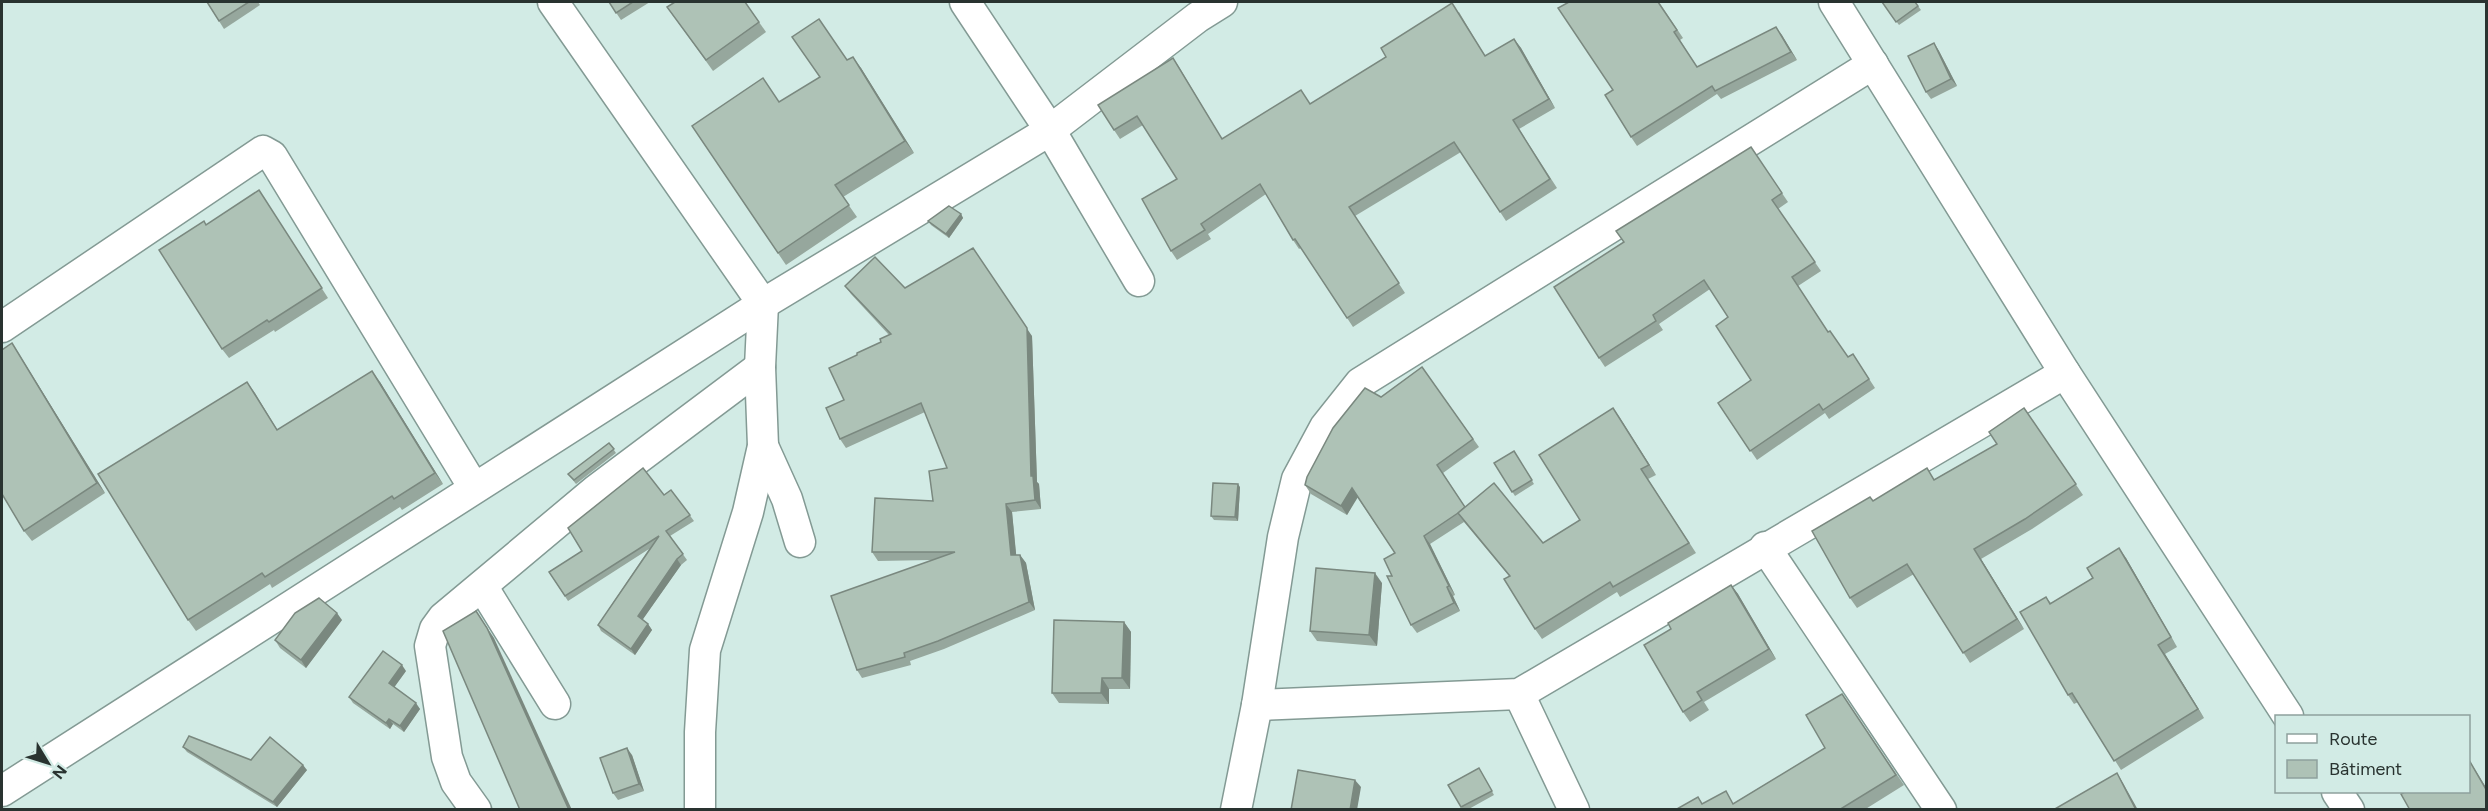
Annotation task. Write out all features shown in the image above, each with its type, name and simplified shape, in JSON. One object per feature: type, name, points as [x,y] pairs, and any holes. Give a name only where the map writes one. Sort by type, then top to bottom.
[{"type":"street","points":[[553,2],[763,304],[760,368],[763,447],[748,512],[705,650],[700,732],[700,810]]},
{"type":"street","points":[[965,2],[1050,130],[1139,281]]},
{"type":"street","points":[[2,791],[763,304],[1050,130],[1198,17],[1222,2]]},
{"type":"street","points":[[1834,2],[2065,373],[2287,715]]},
{"type":"street","points":[[1236,810],[1257,705],[1283,537],[1298,479],[1325,427],[1360,382],[1873,64]]},
{"type":"street","points":[[5,318],[263,151],[267,152],[272,156],[474,488]]},
{"type":"street","points":[[476,810],[456,782],[447,757],[430,646],[435,629],[443,618],[596,490],[760,368]]},
{"type":"street","points":[[1257,705],[1519,694],[1765,547],[2065,373]]},
{"type":"street","points":[[763,447],[787,499],[800,542]]},
{"type":"street","points":[[1765,547],[1941,810]]},
{"type":"street","points":[[482,586],[555,704]]},
{"type":"street","points":[[1519,694],[1574,810]]},
{"type":"street","points":[[2338,793],[2349,810]]},
{"type":"building","points":[[207,2],[249,2],[219,21]]},
{"type":"building","points":[[609,2],[633,2],[616,13]]},
{"type":"building","points":[[675,2],[745,2],[759,22],[706,60],[667,7]]},
{"type":"building","points":[[1569,2],[1658,2],[1677,30],[1674,32],[1697,67],[1776,27],[1791,52],[1715,91],[1712,86],[1631,137],[1605,95],[1613,90],[1558,8]]},
{"type":"building","points":[[1882,2],[1915,2],[1918,6],[1896,22]]},
{"type":"building","points":[[1452,3],[1485,56],[1514,39],[1549,99],[1513,120],[1550,179],[1500,212],[1454,142],[1349,207],[1399,283],[1347,318],[1295,239],[1293,240],[1260,184],[1201,224],[1205,230],[1171,251],[1142,199],[1177,179],[1137,116],[1114,130],[1098,105],[1173,58],[1222,139],[1301,90],[1310,104],[1386,57],[1381,48]]},
{"type":"building","points":[[819,19],[847,60],[853,57],[905,141],[835,185],[849,205],[778,253],[692,126],[763,78],[779,102],[820,77],[792,37]]},
{"type":"building","points":[[1934,43],[1951,79],[1926,92],[1908,56]]},
{"type":"building","points":[[1751,147],[1782,193],[1772,200],[1815,262],[1792,277],[1828,332],[1830,331],[1848,357],[1853,354],[1869,379],[1823,410],[1819,404],[1750,451],[1718,403],[1751,380],[1716,326],[1728,317],[1704,280],[1653,315],[1656,321],[1599,358],[1554,287],[1624,242],[1616,231]]},
{"type":"building","points":[[259,190],[322,288],[222,349],[159,250],[204,221],[206,225]]},
{"type":"building","points":[[949,206],[961,214],[946,234],[928,221]]},
{"type":"building","points":[[973,248],[1027,328],[1031,476],[1033,476],[1035,500],[1006,504],[1011,555],[1020,555],[1029,602],[904,653],[905,657],[857,670],[831,596],[955,552],[872,552],[875,498],[933,501],[929,471],[947,468],[921,403],[840,439],[826,408],[844,400],[829,368],[881,342],[880,339],[891,334],[845,286],[875,257],[905,288]]},
{"type":"building","points":[[12,343],[97,483],[24,531],[2,494],[2,350]]},
{"type":"building","points":[[1422,367],[1473,439],[1437,465],[1465,507],[1424,536],[1449,586],[1447,587],[1454,603],[1411,625],[1387,576],[1392,576],[1384,559],[1395,553],[1352,488],[1341,506],[1305,485],[1333,428],[1365,388],[1381,397]]},
{"type":"building","points":[[372,371],[435,473],[394,499],[392,496],[265,577],[262,573],[188,620],[98,474],[247,382],[277,430]]},
{"type":"building","points":[[1613,408],[1649,465],[1641,469],[1689,543],[1613,587],[1610,582],[1535,629],[1504,579],[1510,576],[1458,513],[1494,483],[1543,543],[1580,520],[1539,455]]},
{"type":"building","points":[[2024,408],[2076,484],[2025,519],[1974,549],[2017,619],[1963,653],[1907,564],[1850,598],[1812,531],[1870,497],[1873,501],[1927,468],[1934,480],[1997,444],[1989,432]]},
{"type":"building","points":[[609,443],[614,449],[574,480],[568,474]]},
{"type":"building","points":[[1514,451],[1532,480],[1512,492],[1494,463]]},
{"type":"building","points":[[643,468],[664,495],[671,490],[690,515],[666,531],[683,554],[677,559],[638,616],[648,624],[631,649],[598,625],[659,536],[565,596],[549,572],[582,551],[568,528]]},
{"type":"building","points":[[1213,483],[1238,484],[1235,517],[1211,516]]},
{"type":"building","points":[[2119,548],[2171,637],[2158,645],[2198,709],[2114,761],[2072,693],[2068,695],[2020,612],[2046,597],[2050,604],[2093,578],[2087,568]]},
{"type":"building","points":[[1316,568],[1375,573],[1369,635],[1310,631]]},
{"type":"building","points":[[1731,585],[1769,649],[1697,692],[1702,700],[1683,712],[1644,645],[1671,629],[1668,623]]},
{"type":"building","points":[[319,598],[337,613],[301,660],[275,640],[295,613]]},
{"type":"building","points":[[476,611],[487,628],[569,810],[520,810],[443,631]]},
{"type":"building","points":[[1054,620],[1124,622],[1122,678],[1102,678],[1101,693],[1052,693]]},
{"type":"building","points":[[383,651],[402,665],[389,683],[416,703],[400,726],[389,719],[386,723],[349,697]]},
{"type":"building","points":[[1842,694],[1896,775],[1839,810],[1675,810],[1698,797],[1702,804],[1726,791],[1733,804],[1825,748],[1806,715]]},
{"type":"building","points":[[189,736],[251,760],[270,737],[303,765],[273,802],[183,747]]},
{"type":"building","points":[[627,748],[639,784],[613,793],[600,758]]},
{"type":"building","points":[[2470,762],[2487,791],[2487,810],[2410,810],[2401,794],[2470,793]]},
{"type":"building","points":[[1479,768],[1492,791],[1461,807],[1448,785]]},
{"type":"building","points":[[1298,770],[1355,780],[1350,810],[1291,810]]},
{"type":"building","points":[[2117,773],[2136,810],[2053,810]]}]
